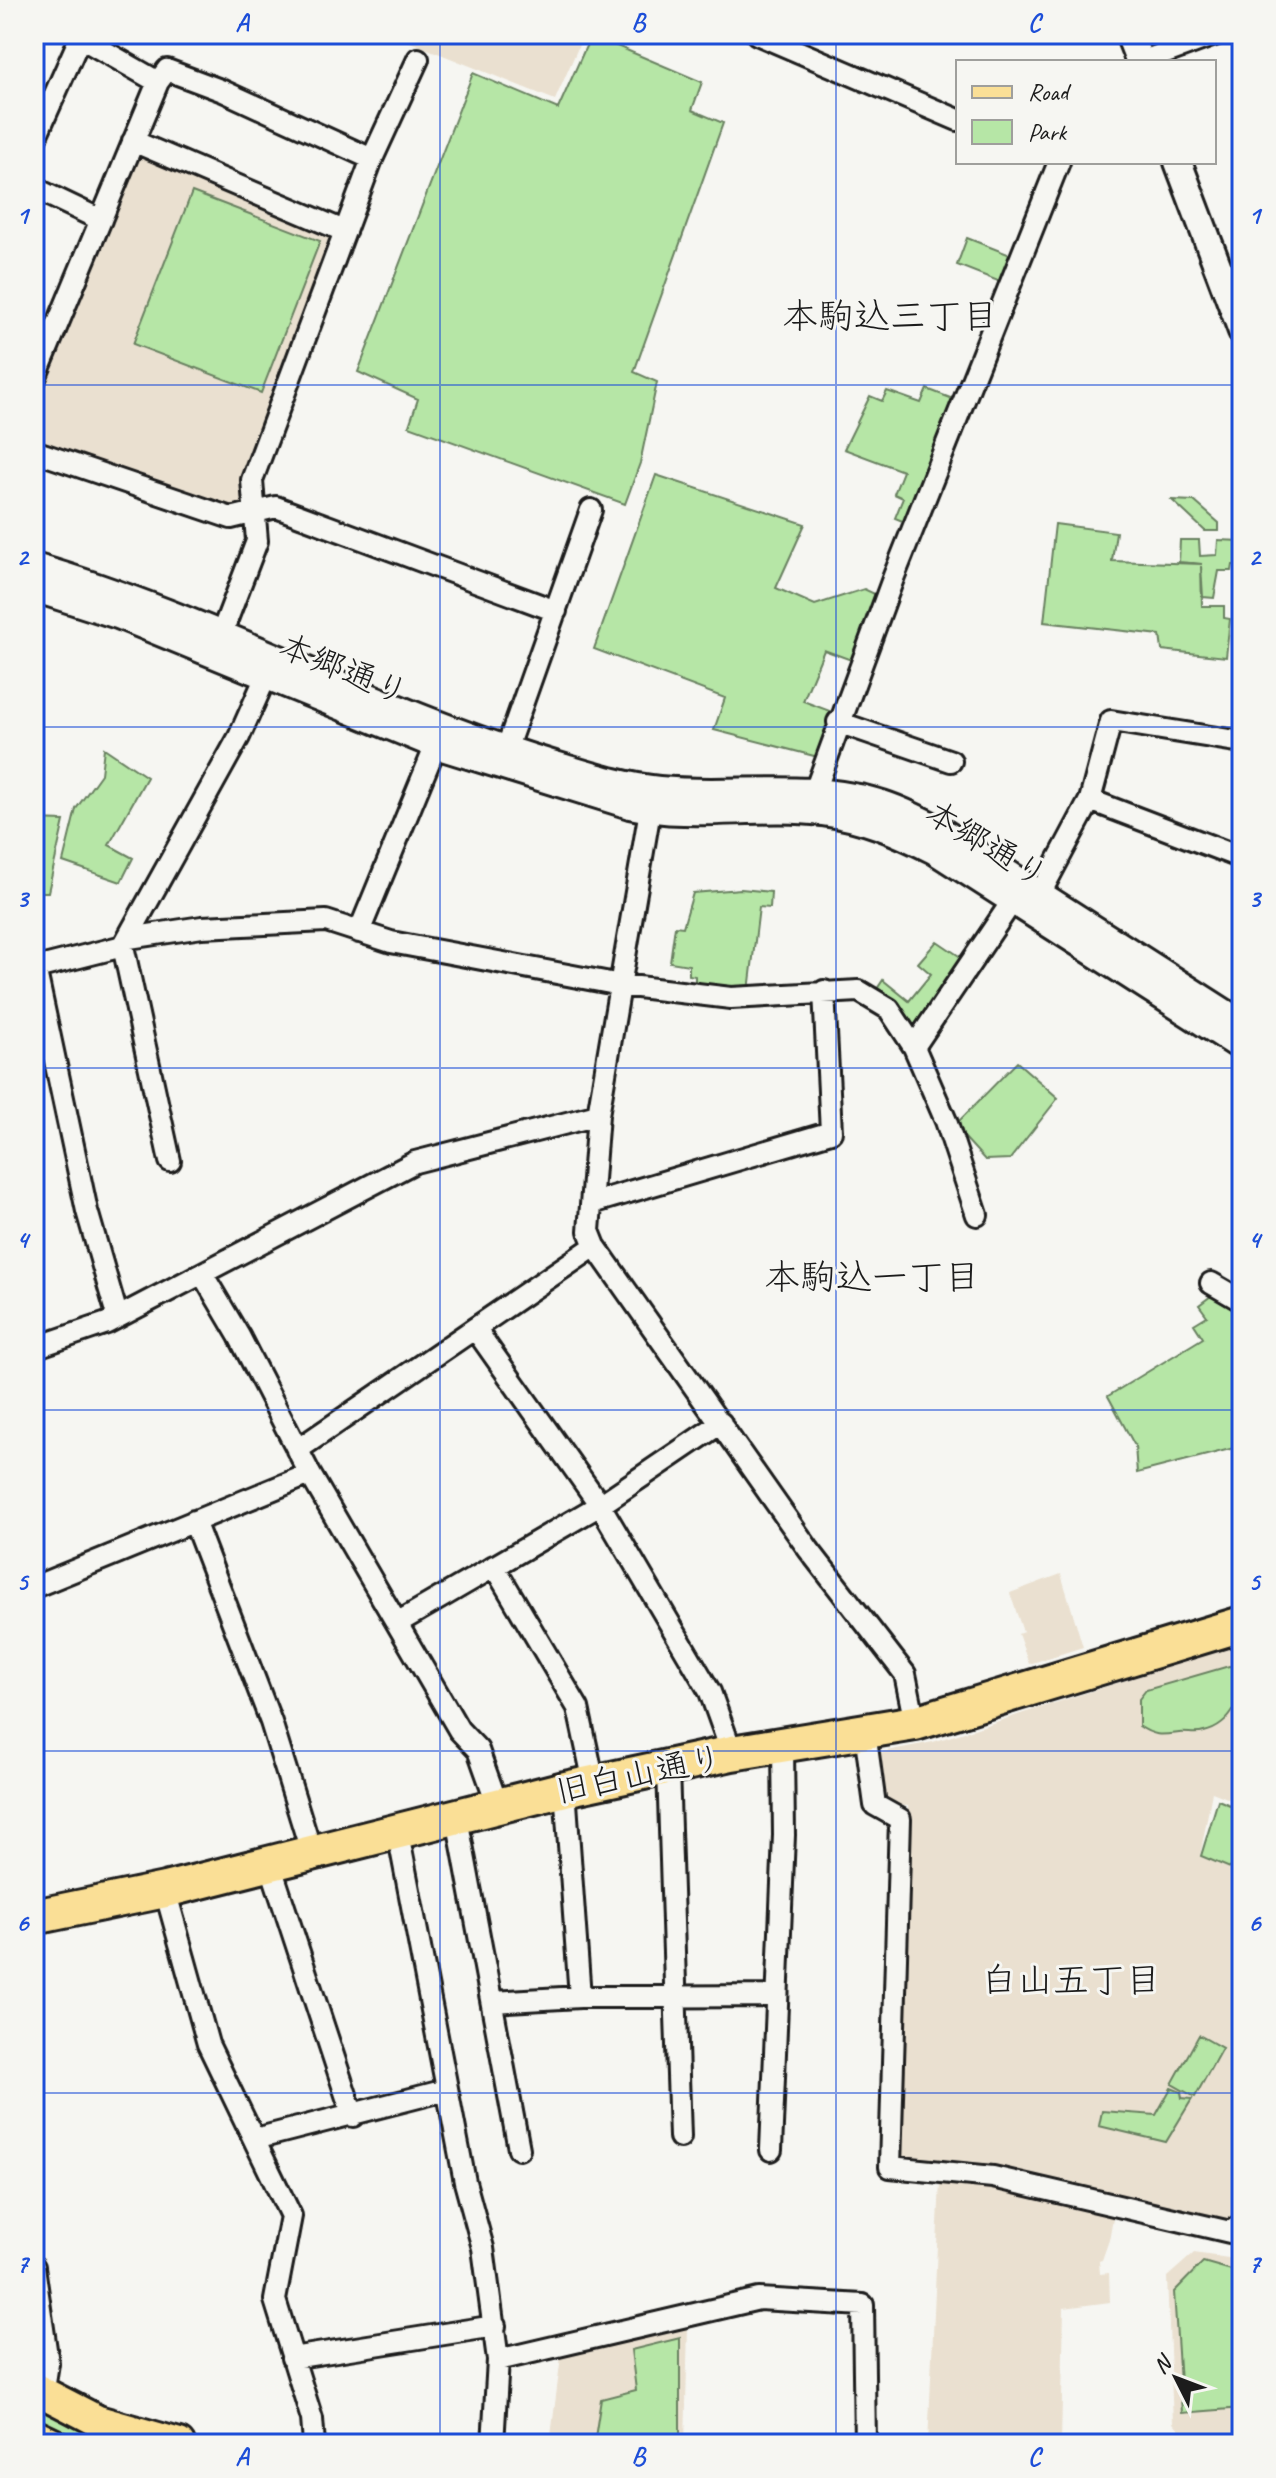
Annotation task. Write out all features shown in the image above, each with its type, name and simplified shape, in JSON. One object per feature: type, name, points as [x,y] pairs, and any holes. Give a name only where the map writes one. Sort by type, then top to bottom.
[{"type":"highway","name":"旧白山通り","points":[[34,1917],[165,1890],[580,1786],[732,1753],[915,1723],[1242,1624]]},
{"type":"main road","points":[[1129,34],[1139,60]]},
{"type":"main road","points":[[1179,164],[1242,331]]},
{"type":"main road","name":"本郷通り","points":[[34,567],[124,596],[221,635],[270,667],[436,745],[650,804],[820,811],[885,826],[934,850],[1242,1024]]},
{"type":"main road","name":"本郷通り","points":[[34,588],[506,750],[612,781],[650,804],[815,791],[876,802],[903,812],[936,828],[1027,902],[1242,1047]]},
{"type":"main road","points":[[39,2392],[98,2421],[179,2444]]},
{"type":"main road","points":[[34,2435],[53,2444]]},
{"type":"street","points":[[757,34],[956,119]]},
{"type":"street","points":[[1146,60],[1217,34]]},
{"type":"street","points":[[34,141],[77,36],[158,82]]},
{"type":"street","points":[[221,635],[257,541],[252,480],[372,159],[418,59]]},
{"type":"street","points":[[34,378],[158,82],[167,70],[223,91],[372,159]]},
{"type":"street","points":[[133,141],[344,231]]},
{"type":"street","points":[[815,791],[838,722],[1058,164]]},
{"type":"street","points":[[34,188],[101,220]]},
{"type":"street","points":[[34,451],[231,518],[276,507],[556,611]]},
{"type":"street","points":[[506,750],[591,510]]},
{"type":"street","points":[[170,1161],[126,942],[239,737],[270,667]]},
{"type":"street","points":[[914,1047],[1027,902],[1090,800],[1111,721],[1242,742]]},
{"type":"street","points":[[838,722],[951,761]]},
{"type":"street","points":[[359,932],[436,745]]},
{"type":"street","points":[[1090,800],[1242,858]]},
{"type":"street","points":[[650,804],[598,1115],[589,1231],[595,1246],[809,1550],[905,1674],[915,1723]]},
{"type":"street","points":[[117,1315],[87,1211],[35,965],[202,927],[326,921],[391,942],[493,964],[621,985],[731,998],[859,991],[889,1009],[914,1047],[946,1121],[977,1215]]},
{"type":"street","points":[[592,1203],[831,1132],[824,991]]},
{"type":"street","points":[[34,1348],[107,1323],[117,1315],[203,1275],[415,1162],[598,1115]]},
{"type":"street","points":[[297,1450],[595,1246]]},
{"type":"street","points":[[203,1275],[239,1336],[310,1474],[459,1730],[478,1750],[498,1806]]},
{"type":"street","points":[[1211,1283],[1242,1301]]},
{"type":"street","points":[[476,1330],[600,1505],[710,1692],[732,1753]]},
{"type":"street","points":[[397,1623],[600,1505],[721,1423]]},
{"type":"street","points":[[34,1587],[310,1474]]},
{"type":"street","points":[[194,1521],[271,1722],[312,1854]]},
{"type":"street","points":[[494,1566],[578,1708],[580,1997]]},
{"type":"street","points":[[865,1732],[875,1805],[900,1819],[890,2167],[993,2177],[1230,2232],[1242,2224]]},
{"type":"street","points":[[771,2150],[784,1835],[783,1747]]},
{"type":"street","points":[[668,1768],[678,1998],[680,2137]]},
{"type":"street","points":[[457,1818],[519,2149]]},
{"type":"street","points":[[398,1833],[446,2090],[483,2248],[498,2360],[493,2444]]},
{"type":"street","points":[[270,1864],[353,2116]]},
{"type":"street","points":[[165,1890],[208,2044],[291,2216],[275,2300],[312,2419],[314,2444]]},
{"type":"street","points":[[492,2002],[580,1997],[777,1996]]},
{"type":"street","points":[[255,2139],[446,2090]]},
{"type":"street","points":[[34,2267],[48,2363],[39,2392]]},
{"type":"street","points":[[498,2360],[759,2299],[863,2305],[865,2444]]},
{"type":"street","points":[[292,2358],[495,2326]]},
{"type":"shaded area","points":[[390,34],[584,34],[555,100]]},
{"type":"shaded area","points":[[136,149],[336,235],[247,509],[228,511],[34,443],[34,398]]},
{"type":"shaded area","points":[[1061,1574],[1083,1647],[1029,1664],[1018,1634],[1023,1632],[1010,1593]]},
{"type":"shaded area","points":[[1242,1643],[1242,1804],[1212,1792],[1200,1856],[1242,1874],[1242,2204],[1232,2220],[995,2168],[905,2160],[899,2154],[907,1954],[908,1806],[893,1805],[885,1799],[876,1753],[933,1742]]},
{"type":"shaded area","points":[[940,2180],[991,2185],[1114,2212],[1109,2240],[1099,2261],[1100,2274],[1109,2273],[1110,2302],[1064,2308],[1061,2444],[928,2444]]},
{"type":"shaded area","points":[[1194,2253],[1242,2260],[1242,2444],[1181,2444],[1180,2431],[1173,2423],[1167,2277]]},
{"type":"shaded area","points":[[688,2326],[685,2444],[550,2444],[561,2356]]},
{"type":"green space","points":[[591,35],[702,82],[692,110],[723,123],[634,372],[657,382],[640,463],[625,504],[409,426],[418,399],[358,372],[473,73],[558,109]]},
{"type":"green space","points":[[192,192],[320,241],[261,393],[133,344]]},
{"type":"green space","points":[[967,238],[1013,256],[1003,283],[957,265]]},
{"type":"green space","points":[[927,389],[961,402],[912,525],[895,518],[903,498],[894,494],[903,471],[844,449],[870,396],[882,401],[887,391],[921,403]]},
{"type":"green space","points":[[656,475],[805,524],[776,588],[815,605],[864,589],[879,596],[854,661],[824,650],[803,701],[835,713],[818,757],[714,730],[725,698],[594,649]]},
{"type":"green space","points":[[1172,500],[1194,501],[1219,523],[1219,531],[1205,531]]},
{"type":"green space","points":[[1055,524],[1116,532],[1112,561],[1202,564],[1179,562],[1180,540],[1199,540],[1200,556],[1217,555],[1218,540],[1242,541],[1242,565],[1233,565],[1232,571],[1219,571],[1214,598],[1203,597],[1201,566],[1202,606],[1224,606],[1224,618],[1230,619],[1226,657],[1162,650],[1160,635],[1044,622]]},
{"type":"green space","points":[[104,748],[147,777],[109,845],[133,858],[121,882],[63,862],[76,809],[101,774]]},
{"type":"green space","points":[[34,820],[64,821],[48,892],[34,892]]},
{"type":"green space","points":[[741,889],[771,892],[770,908],[759,907],[749,991],[695,989],[695,976],[689,975],[689,965],[670,962],[675,926],[683,927],[693,893]]},
{"type":"green space","points":[[937,941],[968,962],[915,1041],[875,992],[883,980],[909,1001],[931,974],[918,963]]},
{"type":"green space","points":[[1017,1062],[1058,1098],[1010,1159],[985,1160],[954,1126]]},
{"type":"green space","points":[[1211,1296],[1242,1315],[1230,1339],[1242,1348],[1242,1446],[1137,1473],[1135,1446],[1108,1396],[1203,1338],[1194,1324],[1207,1316],[1199,1305]]},
{"type":"green space","points":[[1229,1666],[1240,1668],[1239,1699],[1229,1716],[1214,1729],[1201,1733],[1163,1735],[1139,1726],[1139,1699],[1146,1690]]},
{"type":"green space","points":[[1218,1800],[1242,1810],[1242,1873],[1201,1856]]},
{"type":"green space","points":[[1199,2035],[1222,2048],[1195,2097],[1172,2084]]},
{"type":"green space","points":[[1171,2088],[1181,2092],[1182,2098],[1192,2099],[1166,2142],[1099,2126],[1102,2111],[1156,2115]]},
{"type":"green space","points":[[1203,2262],[1242,2273],[1242,2408],[1182,2413],[1174,2292]]},
{"type":"green space","points":[[680,2338],[680,2439],[594,2444],[601,2399],[636,2390],[631,2350]]},
{"type":"green space","points":[[34,2400],[138,2444],[93,2444],[34,2418]]},
{"type":"district","name":"本駒込三丁目","points":[[890,316]]},
{"type":"district","name":"本駒込一丁目","points":[[872,1277]]},
{"type":"district","name":"白山五丁目","points":[[1071,1980]]}]
